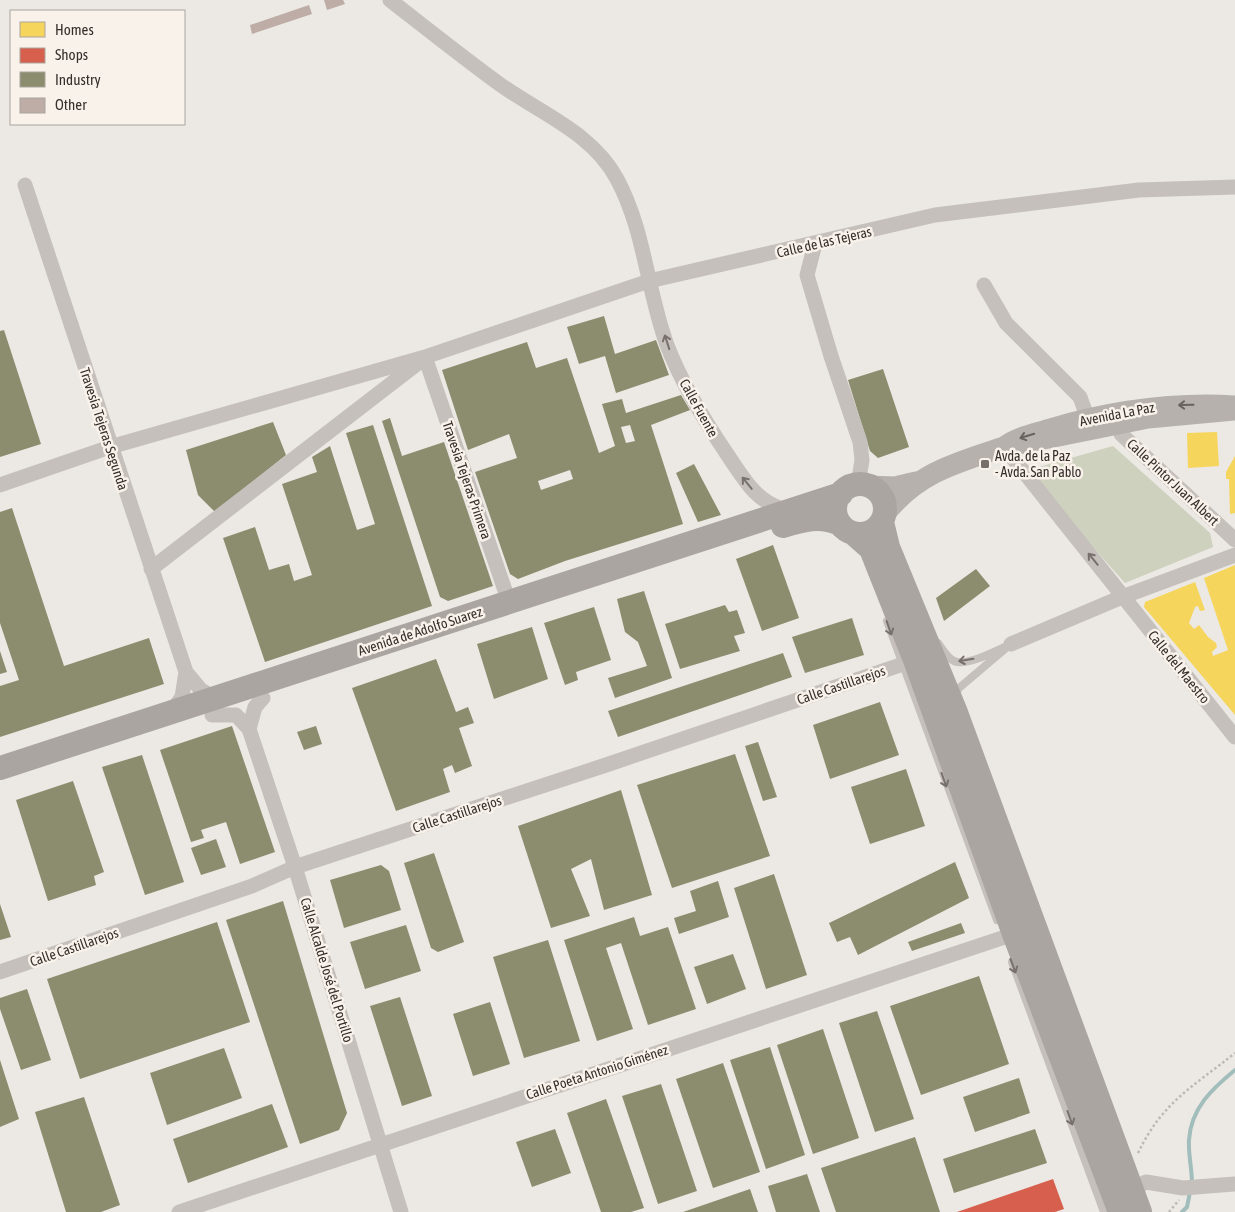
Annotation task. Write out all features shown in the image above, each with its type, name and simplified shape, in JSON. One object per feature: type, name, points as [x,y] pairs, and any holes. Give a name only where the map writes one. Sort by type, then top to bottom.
[{"type":"main road","name":"Avenida La Paz","points":[[1004,447],[1012,441],[1088,419],[1164,406],[1235,406]]},
{"type":"main road","name":"Avenida La Paz","points":[[883,519],[900,496],[921,480],[950,465],[1004,447],[1049,440],[1126,422],[1235,410]]},
{"type":"main road","name":"Avenida La Paz","points":[[855,488],[895,487],[921,480]]},
{"type":"main road","name":"Avenida de Adolfo Suarez","points":[[0,784],[509,602],[855,488]]},
{"type":"main road","points":[[855,488],[880,494],[885,508],[883,519],[888,547],[955,710],[995,824],[1091,1080],[1126,1165],[1129,1208],[1017,937],[909,662],[871,549],[847,528],[835,508],[855,488]]},
{"type":"main road","name":"Avenida de Adolfo Suarez","points":[[0,768],[172,712],[263,698],[800,521],[823,518],[847,528]]},
{"type":"main road","points":[[847,528],[866,533],[883,519]]},
{"type":"street","name":"Calle Fuente","points":[[396,1],[499,84],[578,135],[600,155],[617,179],[639,234],[649,281],[667,344],[686,386],[708,427],[744,480],[761,499],[785,510]]},
{"type":"street","name":"Travesía Tejeras Segunda","points":[[25,185],[110,447],[186,672]]},
{"type":"street","name":"Calle de las Tejeras","points":[[0,485],[110,447],[425,357],[649,281],[934,215],[1139,190],[1235,187]]},
{"type":"street","points":[[815,244],[807,275],[830,356],[860,442],[862,460],[855,488]]},
{"type":"street","points":[[984,285],[1006,323],[1080,397],[1088,419]]},
{"type":"street","points":[[151,569],[425,357]]},
{"type":"street","name":"Travesía Tejeras Primera","points":[[425,357],[509,602]]},
{"type":"street","name":"Calle Pintor Juan Albert","points":[[1126,422],[1121,428],[1121,434],[1235,540]]},
{"type":"street","name":"Calle del Maestro","points":[[1004,447],[1235,737]]},
{"type":"street","points":[[1012,644],[1122,597],[1235,555]]},
{"type":"street","name":"Calle Castillarejos","points":[[0,972],[252,886],[295,867],[609,764],[909,662]]},
{"type":"street","points":[[186,672],[214,707],[236,715],[249,729]]},
{"type":"street","points":[[172,712],[182,697],[186,672]]},
{"type":"street","points":[[249,729],[255,707],[263,698]]},
{"type":"street","name":"Calle Alcalde José del Portillo","points":[[249,729],[295,867],[401,1212]]},
{"type":"street","name":"Calle Poeta Antonio Giménez","points":[[180,1212],[380,1144],[1017,937]]},
{"type":"street","points":[[1126,1165],[1158,1183]]},
{"type":"street","points":[[1129,1208],[1141,1183],[1158,1183],[1183,1188],[1235,1184]]},
{"type":"lane","points":[[847,528],[861,544],[869,568]]},
{"type":"lane","points":[[888,547],[917,629],[919,641],[909,662]]},
{"type":"lane","points":[[884,612],[909,662]]},
{"type":"lane","points":[[918,617],[954,661],[966,662],[1012,644]]},
{"type":"lane","points":[[955,710],[955,694],[959,688],[1012,644]]},
{"type":"lane","points":[[909,662],[926,664],[933,675],[983,808],[995,824],[1017,937],[1104,1212]]},
{"type":"lane","points":[[1017,937],[1075,1056],[1091,1080],[1090,1091],[1094,1105],[1114,1158],[1129,1208]]},
{"type":"path","points":[[1126,1165],[1150,1127],[1170,1104],[1235,1053]]},
{"type":"green space","points":[[1113,446],[1210,533],[1213,547],[1125,583],[1025,471]]},
{"type":"building: Homes","points":[[1217,432],[1219,466],[1188,468],[1187,433]]},
{"type":"building: Homes","points":[[1235,456],[1235,513],[1230,514],[1229,479],[1226,479],[1226,472]]},
{"type":"building: Homes","points":[[1235,565],[1235,715],[1144,607],[1145,602],[1195,582],[1205,610],[1200,611],[1198,606],[1195,607],[1189,623],[1194,629],[1199,625],[1208,637],[1216,643],[1217,647],[1212,652],[1213,656],[1228,650],[1204,578]]},
{"type":"building: Shops","points":[[1053,1179],[1064,1209],[1055,1212],[957,1212]]},
{"type":"building: Industry","points":[[604,316],[615,354],[656,340],[669,375],[616,393],[605,356],[579,364],[567,327]]},
{"type":"building: Industry","points":[[4,330],[41,444],[0,457],[0,331]]},
{"type":"building: Industry","points":[[527,342],[536,368],[567,358],[599,453],[615,446],[602,404],[622,399],[626,413],[681,395],[690,410],[651,425],[683,524],[565,561],[518,579],[510,574],[475,472],[517,458],[509,434],[468,450],[442,370]],"holes":[[[630,425],[635,441],[626,443],[621,427]],[[570,470],[573,479],[541,490],[538,481]]]},
{"type":"building: Industry","points":[[883,369],[909,447],[878,458],[870,451],[848,380]]},
{"type":"building: Industry","points":[[390,418],[402,456],[444,442],[493,586],[448,601],[440,597],[382,421]]},
{"type":"building: Industry","points":[[273,422],[286,455],[215,512],[198,495],[186,450]]},
{"type":"building: Industry","points":[[373,425],[432,606],[265,662],[223,538],[255,527],[269,570],[289,564],[294,581],[312,575],[282,484],[317,472],[312,457],[330,446],[357,530],[375,524],[346,433]]},
{"type":"building: Industry","points":[[694,464],[721,515],[698,522],[676,473]]},
{"type":"building: Industry","points":[[12,508],[64,666],[149,638],[164,684],[0,737],[0,686],[19,680],[0,623],[0,512]]},
{"type":"building: Industry","points":[[773,545],[799,618],[762,631],[736,559]]},
{"type":"building: Industry","points":[[976,569],[990,586],[944,621],[936,598]]},
{"type":"building: Industry","points":[[644,591],[672,678],[615,698],[608,678],[647,666],[638,642],[625,632],[617,599]]},
{"type":"building: Industry","points":[[725,605],[729,612],[737,610],[745,633],[734,636],[740,651],[680,669],[665,624]]},
{"type":"building: Industry","points":[[594,607],[611,660],[576,672],[578,680],[565,685],[544,623]]},
{"type":"building: Industry","points":[[852,618],[864,655],[805,673],[792,637]]},
{"type":"building: Industry","points":[[532,627],[548,679],[494,699],[477,644]]},
{"type":"building: Industry","points":[[0,651],[7,672],[0,674]]},
{"type":"building: Industry","points":[[783,653],[792,677],[618,737],[608,711]]},
{"type":"building: Industry","points":[[436,659],[456,712],[468,707],[474,723],[459,728],[472,766],[455,773],[452,765],[443,769],[450,792],[396,811],[352,688]]},
{"type":"building: Industry","points":[[880,702],[899,755],[830,779],[813,725]]},
{"type":"building: Industry","points":[[232,726],[275,852],[240,864],[226,822],[201,830],[204,838],[191,842],[160,750]]},
{"type":"building: Industry","points":[[316,726],[322,744],[304,750],[297,732]]},
{"type":"building: Industry","points":[[758,742],[777,797],[763,801],[745,746]]},
{"type":"building: Industry","points":[[735,754],[770,856],[672,888],[637,785]]},
{"type":"building: Industry","points":[[142,755],[184,882],[145,895],[102,767]]},
{"type":"building: Industry","points":[[906,769],[925,826],[870,844],[851,787]]},
{"type":"building: Industry","points":[[73,781],[104,872],[94,876],[96,885],[48,901],[16,800]]},
{"type":"building: Industry","points":[[621,790],[652,895],[604,910],[591,859],[571,869],[590,916],[551,928],[518,826]]},
{"type":"building: Industry","points":[[216,839],[226,867],[201,875],[191,848]]},
{"type":"building: Industry","points":[[434,853],[464,942],[438,952],[431,948],[404,863]]},
{"type":"building: Industry","points":[[955,862],[969,898],[858,955],[850,937],[837,942],[829,923]]},
{"type":"building: Industry","points":[[381,865],[389,871],[401,910],[344,928],[330,880]]},
{"type":"building: Industry","points":[[774,874],[807,975],[766,989],[734,888]]},
{"type":"building: Industry","points":[[718,881],[729,917],[679,934],[674,918],[696,911],[690,891]]},
{"type":"building: Industry","points":[[283,901],[347,1113],[339,1130],[300,1144],[226,920]]},
{"type":"building: Industry","points":[[0,904],[11,937],[0,940]]},
{"type":"building: Industry","points":[[634,917],[640,936],[668,927],[696,1009],[648,1025],[621,943],[606,948],[633,1029],[597,1041],[564,940]]},
{"type":"building: Industry","points":[[217,922],[250,1022],[80,1079],[47,979]]},
{"type":"building: Industry","points":[[961,923],[965,933],[912,951],[908,942]]},
{"type":"building: Industry","points":[[406,925],[421,971],[365,989],[350,942]]},
{"type":"building: Industry","points":[[548,940],[580,1041],[524,1058],[493,957]]},
{"type":"building: Industry","points":[[733,954],[746,989],[707,1004],[694,967]]},
{"type":"building: Industry","points":[[979,976],[1009,1064],[921,1095],[890,1006]]},
{"type":"building: Industry","points":[[27,989],[51,1060],[21,1070],[0,1009],[0,998]]},
{"type":"building: Industry","points":[[400,997],[432,1096],[402,1106],[370,1006]]},
{"type":"building: Industry","points":[[490,1002],[510,1064],[473,1076],[453,1014]]},
{"type":"building: Industry","points":[[877,1011],[914,1119],[875,1132],[839,1023]]},
{"type":"building: Industry","points":[[823,1029],[859,1138],[813,1154],[777,1045]]},
{"type":"building: Industry","points":[[770,1047],[805,1155],[766,1169],[730,1060]]},
{"type":"building: Industry","points":[[224,1048],[242,1098],[167,1125],[150,1073]]},
{"type":"building: Industry","points":[[0,1060],[19,1119],[0,1127]]},
{"type":"building: Industry","points":[[723,1063],[760,1172],[713,1188],[676,1079]]},
{"type":"building: Industry","points":[[1019,1078],[1030,1113],[975,1132],[963,1097]]},
{"type":"building: Industry","points":[[661,1084],[697,1191],[658,1204],[622,1096]]},
{"type":"building: Industry","points":[[84,1097],[120,1205],[101,1212],[66,1212],[35,1112]]},
{"type":"building: Industry","points":[[606,1099],[644,1208],[631,1212],[601,1212],[567,1113]]},
{"type":"building: Industry","points":[[272,1104],[288,1147],[188,1183],[173,1139]]},
{"type":"building: Industry","points":[[555,1129],[571,1173],[532,1187],[516,1142]]},
{"type":"building: Industry","points":[[1035,1129],[1047,1163],[954,1193],[943,1159]]},
{"type":"building: Industry","points":[[915,1137],[940,1212],[836,1212],[821,1168]]},
{"type":"building: Industry","points":[[807,1174],[820,1212],[776,1212],[768,1186]]},
{"type":"building: Industry","points":[[750,1189],[758,1212],[683,1212]]},
{"type":"building: Other","points":[[324,0],[343,0],[345,4],[327,10]]},
{"type":"building: Other","points":[[309,5],[312,14],[252,34],[250,25]]},
{"type":"waterway","points":[[1192,1183],[1189,1140],[1194,1118],[1204,1100],[1218,1084],[1235,1070]]},
{"type":"waterway","points":[[1182,1212],[1187,1207],[1190,1192]]},
{"type":"place","name":"Avda. de la Paz - Avda. San Pablo","points":[[985,464]]}]
